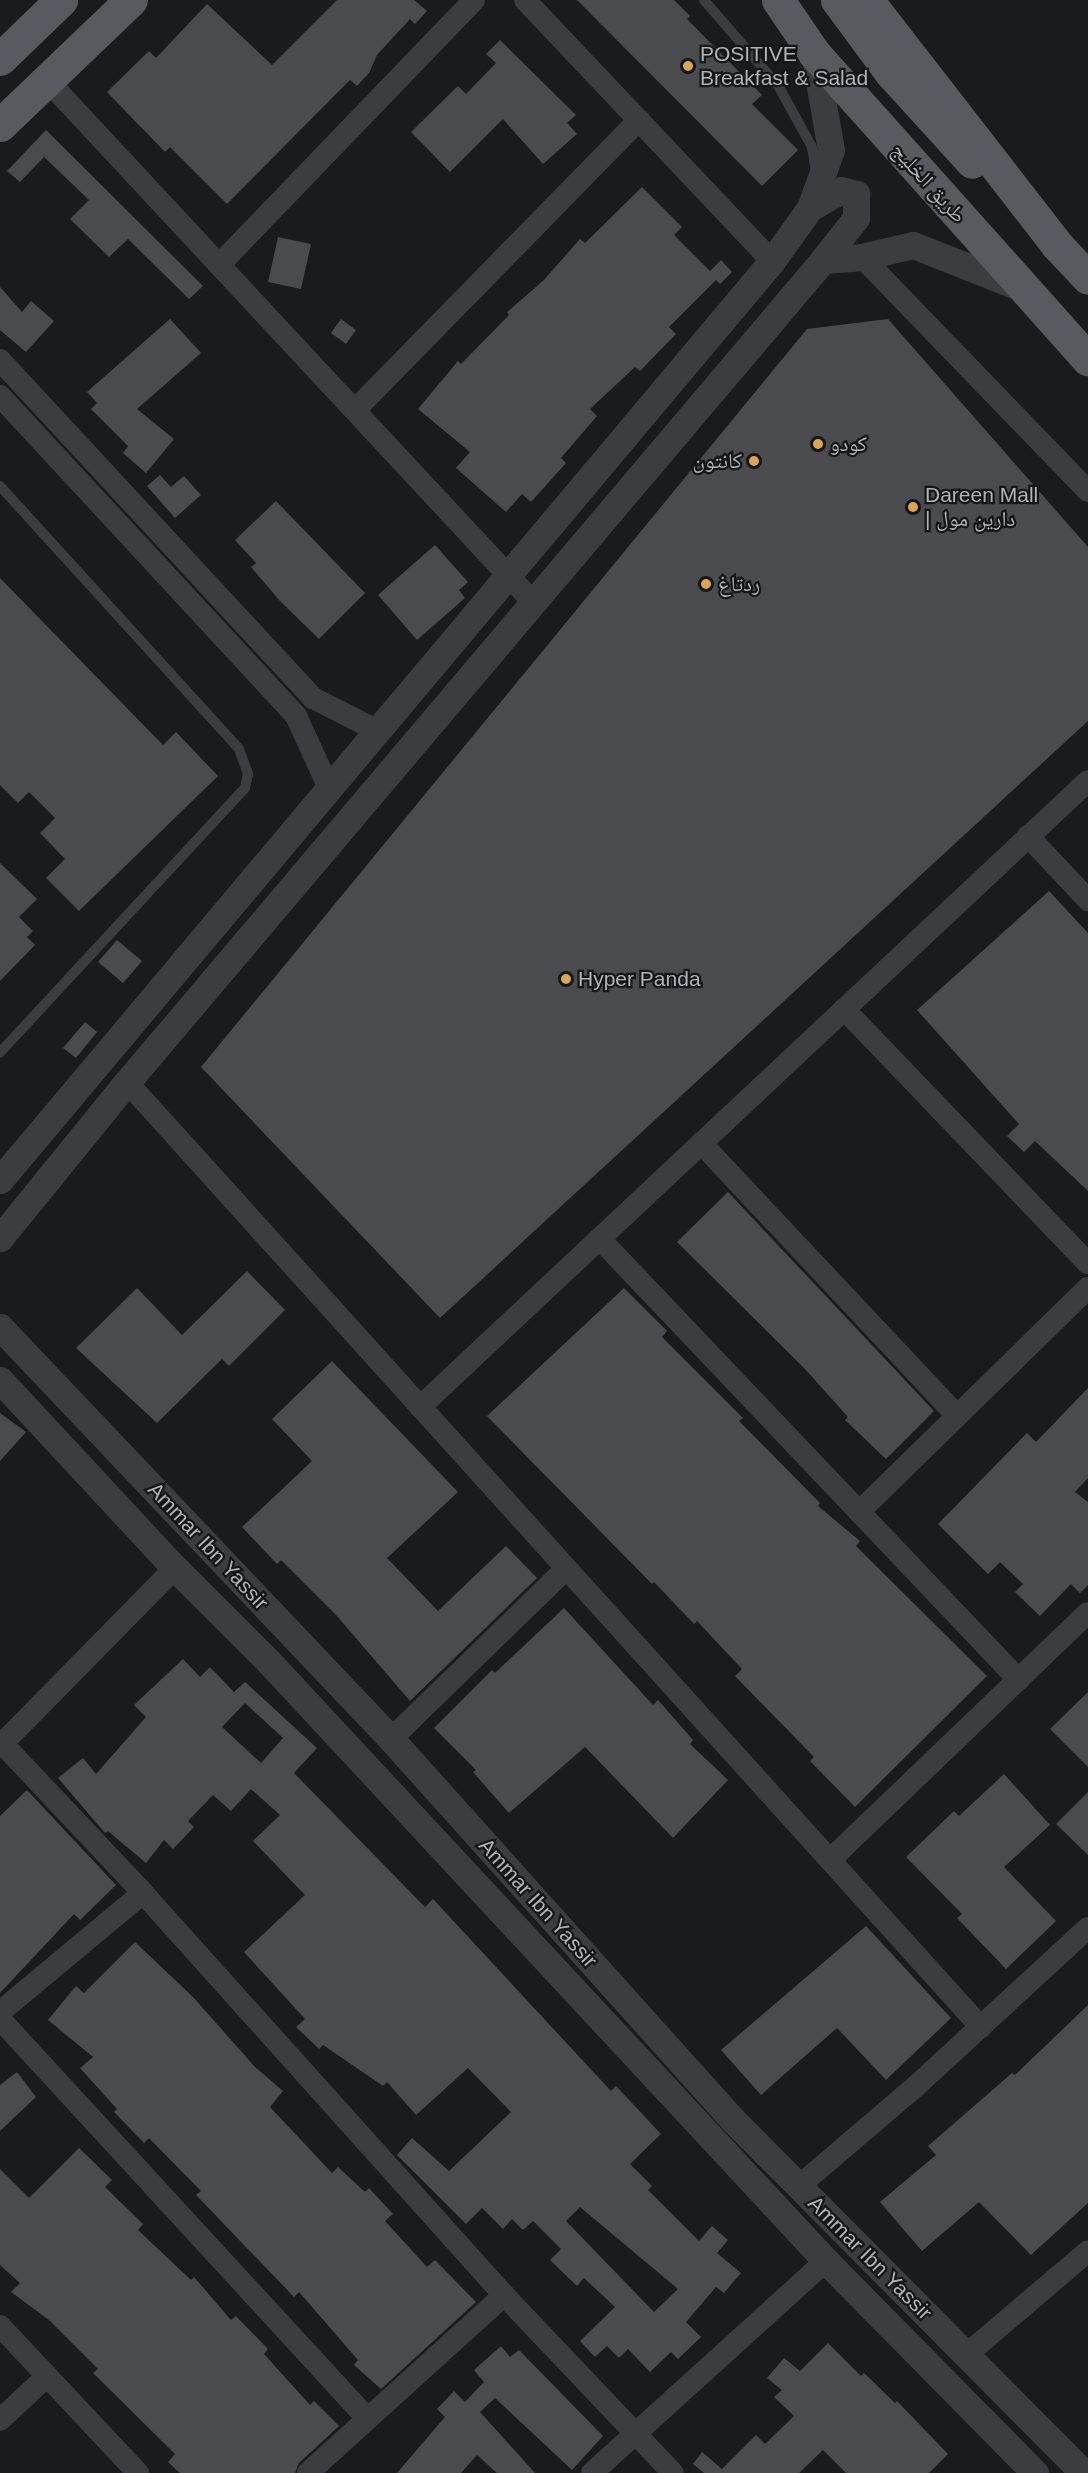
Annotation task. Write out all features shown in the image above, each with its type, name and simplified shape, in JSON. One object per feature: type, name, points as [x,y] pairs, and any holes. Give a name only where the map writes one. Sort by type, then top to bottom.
[{"type":"main road","points":[[4,48],[61,0]]},
{"type":"main road","points":[[0,124],[131,0]]},
{"type":"main road","name":"طريق الخليج","points":[[778,0],[814,53],[1022,288],[1088,358]]},
{"type":"main road","points":[[837,0],[934,123],[1088,278]]},
{"type":"main road","points":[[867,0],[1057,245]]},
{"type":"street","points":[[221,263],[474,0]]},
{"type":"street","points":[[525,0],[772,261]]},
{"type":"street","points":[[0,1180],[328,786],[508,576],[772,261],[814,199],[831,150],[814,53]]},
{"type":"street","points":[[46,80],[221,263],[533,602]]},
{"type":"street","points":[[355,410],[639,120]]},
{"type":"street","points":[[0,1238],[127,1082],[824,260],[856,218],[856,194],[842,190],[814,199]]},
{"type":"street","points":[[824,260],[862,257],[913,245],[1022,288]]},
{"type":"street","points":[[862,257],[1088,491]]},
{"type":"street","points":[[0,360],[313,698],[376,729]]},
{"type":"street","points":[[0,396],[296,716],[328,786]]},
{"type":"street","points":[[420,1407],[1088,781]]},
{"type":"street","points":[[1028,836],[1088,900]]},
{"type":"street","points":[[844,1009],[1088,1263]]},
{"type":"street","points":[[127,1082],[981,2027]]},
{"type":"street","points":[[701,1143],[957,1416]]},
{"type":"street","points":[[600,1239],[1019,1680]]},
{"type":"street","points":[[860,1512],[1088,1288]]},
{"type":"street","name":"Ammar Ibn Yassir","points":[[0,1327],[391,1739],[732,2118],[1083,2473]]},
{"type":"street","name":"Ammar Ibn Yassir","points":[[0,1380],[175,1568],[269,1662],[826,2261],[1035,2473]]},
{"type":"street","points":[[175,1568],[1,1744],[143,1893],[504,2295],[673,2473]]},
{"type":"street","points":[[391,1739],[566,1569]]},
{"type":"street","points":[[830,1860],[1088,1613]]},
{"type":"street","points":[[0,2012],[143,1893]]},
{"type":"street","points":[[800,2187],[981,2027],[1088,1928]]},
{"type":"street","points":[[0,2019],[366,2417]]},
{"type":"street","points":[[966,2355],[1088,2251]]},
{"type":"street","points":[[592,2473],[826,2261]]},
{"type":"street","points":[[308,2473],[366,2417],[504,2295]]},
{"type":"street","points":[[0,2326],[138,2473]]},
{"type":"street","points":[[0,2420],[46,2377]]},
{"type":"lane","points":[[704,0],[749,49],[802,123],[812,147],[814,199]]},
{"type":"lane","points":[[0,486],[239,749],[248,774],[245,788],[0,1053]]},
{"type":"building","points":[[337,0],[414,0],[427,11],[415,24],[410,19],[377,55],[369,73],[357,86],[350,80],[227,204],[170,147],[165,152],[107,92],[149,51],[156,58],[207,4],[272,65]]},
{"type":"building","name":"POSITIVE Breakfast & Salad","points":[[577,0],[674,0],[690,16],[687,19],[762,95],[752,104],[798,150],[762,186]]},
{"type":"building","points":[[500,40],[576,115],[567,123],[577,134],[543,164],[503,119],[450,172],[411,132],[458,86],[466,94],[496,63],[486,54]]},
{"type":"building","points":[[46,130],[203,286],[189,299],[128,239],[109,257],[70,219],[89,200],[44,157],[20,182],[7,171]]},
{"type":"building","points":[[642,187],[682,227],[674,235],[710,271],[721,260],[732,272],[720,284],[716,280],[669,327],[676,334],[640,371],[635,367],[590,409],[597,416],[561,458],[566,463],[531,502],[522,494],[506,512],[456,468],[470,452],[418,409],[458,361],[461,364],[509,315],[507,312],[543,281],[580,239],[585,243]]},
{"type":"building","points":[[278,237],[311,244],[301,289],[268,282]]},
{"type":"building","points":[[0,287],[22,312],[31,301],[54,321],[26,352],[0,330]]},
{"type":"building","points":[[170,319],[201,353],[137,409],[174,439],[146,473],[123,453],[128,446],[91,409],[97,403],[87,392]]},
{"type":"building","points":[[341,319],[356,330],[346,344],[331,333]]},
{"type":"building","points":[[888,319],[1088,547],[1088,721],[440,1318],[201,1067],[807,329]]},
{"type":"building","points":[[160,475],[171,487],[184,476],[201,495],[175,518],[147,486]]},
{"type":"building","points":[[276,501],[365,593],[319,639],[280,601],[251,567],[256,563],[235,540]]},
{"type":"building","points":[[435,545],[468,582],[459,590],[465,598],[417,640],[378,595]]},
{"type":"building","points":[[0,578],[163,745],[176,732],[218,776],[79,911],[46,878],[65,859],[40,833],[55,818],[29,792],[18,803],[0,785]]},
{"type":"building","points":[[0,863],[37,899],[19,917],[33,931],[27,937],[35,945],[0,981]]},
{"type":"building","points":[[1049,891],[1088,933],[1088,1191],[1035,1141],[1024,1152],[1007,1136],[1019,1124],[917,1010]]},
{"type":"building","points":[[117,940],[142,961],[123,983],[98,962]]},
{"type":"building","points":[[85,1022],[97,1032],[76,1058],[63,1048]]},
{"type":"building","points":[[728,1192],[934,1411],[886,1459],[845,1420],[848,1417],[805,1369],[677,1242]]},
{"type":"building","points":[[247,1271],[285,1310],[229,1366],[222,1359],[157,1423],[76,1348],[137,1288],[182,1335]]},
{"type":"building","points":[[624,1288],[667,1331],[662,1337],[743,1418],[739,1421],[820,1503],[818,1506],[860,1541],[856,1546],[987,1676],[855,1807],[810,1761],[814,1757],[735,1676],[742,1669],[697,1621],[694,1624],[654,1582],[652,1584],[487,1416]]},
{"type":"building","points":[[332,1361],[458,1492],[387,1558],[438,1611],[506,1546],[537,1578],[410,1701],[336,1615],[281,1560],[277,1564],[242,1527],[312,1461],[272,1419]]},
{"type":"building","points":[[1088,1388],[1088,1478],[1075,1492],[1088,1502],[1088,1585],[1080,1593],[1071,1584],[1040,1616],[1015,1592],[1023,1584],[1000,1562],[988,1574],[938,1524],[1027,1433],[1036,1442]]},
{"type":"building","points":[[0,1413],[26,1432],[0,1461]]},
{"type":"building","points":[[564,1608],[653,1705],[658,1700],[693,1740],[690,1744],[728,1780],[673,1838],[585,1747],[509,1813],[473,1772],[476,1770],[434,1728],[492,1670],[495,1673]]},
{"type":"building","points":[[183,1659],[200,1677],[210,1667],[234,1692],[245,1682],[317,1748],[294,1773],[425,1907],[433,1899],[611,2091],[616,2086],[661,2134],[630,2164],[652,2186],[648,2190],[699,2241],[712,2226],[728,2240],[717,2253],[741,2273],[724,2293],[716,2287],[686,2322],[701,2337],[678,2359],[671,2352],[650,2372],[628,2349],[619,2358],[607,2346],[595,2357],[580,2341],[615,2307],[584,2278],[577,2286],[550,2260],[561,2249],[533,2221],[523,2230],[512,2219],[503,2229],[482,2208],[466,2224],[397,2155],[412,2138],[449,2171],[511,2112],[468,2068],[416,2115],[387,2082],[383,2086],[323,2045],[319,2049],[296,2027],[305,2019],[244,1952],[305,1895],[253,1841],[280,1815],[251,1789],[231,1811],[213,1795],[188,1821],[194,1827],[173,1849],[164,1840],[146,1863],[108,1831],[105,1833],[58,1778],[83,1758],[96,1774],[146,1717],[134,1705]],"holes":[[[245,1703],[283,1738],[261,1763],[222,1727]],[[580,2207],[678,2289],[654,2312],[566,2221]]]},
{"type":"building","points":[[1088,1692],[1088,1767],[1050,1729]]},
{"type":"building","points":[[1004,1774],[1050,1825],[1004,1867],[1056,1921],[1006,1969],[957,1918],[962,1914],[906,1857],[954,1811],[959,1816]]},
{"type":"building","points":[[27,1790],[116,1885],[80,1920],[74,1914],[0,1993],[0,1816]]},
{"type":"building","points":[[1088,1792],[1088,1855],[1056,1824]]},
{"type":"building","points":[[866,1926],[951,2018],[886,2080],[837,2028],[761,2095],[721,2050]]},
{"type":"building","points":[[135,1942],[193,1997],[255,2067],[283,2091],[270,2107],[332,2173],[338,2167],[365,2192],[369,2188],[393,2214],[385,2221],[427,2267],[435,2260],[476,2302],[381,2389],[354,2365],[358,2360],[299,2292],[294,2297],[196,2195],[201,2191],[149,2138],[144,2143],[114,2112],[117,2109],[80,2068],[93,2057],[48,2020],[76,1986],[84,1993]]},
{"type":"building","points":[[1088,2005],[1088,2203],[1031,2255],[979,2202],[922,2251],[880,2202],[936,2155],[928,2146],[1012,2073],[1015,2075]]},
{"type":"building","points":[[17,2072],[36,2097],[0,2131],[0,2085]]},
{"type":"building","points":[[79,2148],[112,2180],[105,2187],[143,2224],[138,2230],[191,2280],[194,2277],[231,2320],[236,2316],[268,2349],[264,2354],[310,2405],[314,2401],[339,2426],[299,2463],[295,2473],[180,2473],[168,2462],[175,2454],[93,2373],[98,2369],[49,2320],[11,2292],[20,2283],[0,2265],[0,2169],[29,2198]]},
{"type":"building","points":[[828,2343],[861,2376],[864,2373],[895,2403],[897,2401],[948,2454],[929,2473],[846,2473],[823,2450],[799,2473],[704,2473],[693,2464],[702,2452],[722,2469],[756,2435],[765,2444],[794,2416],[774,2397],[782,2390],[767,2378],[784,2358],[800,2371]]},
{"type":"building","points":[[501,2346],[510,2357],[519,2350],[603,2436],[572,2470],[495,2398],[480,2412],[535,2473],[497,2473],[477,2455],[461,2473],[397,2473],[445,2417],[437,2409],[454,2391],[465,2402],[484,2382],[474,2370]]},
{"type":"place","name":"POSITIVE Breakfast & Salad","points":[[688,66]]},
{"type":"place","name":"كودو","points":[[818,444]]},
{"type":"place","name":"كانتون","points":[[754,461]]},
{"type":"place","name":"Dareen Mall | دارين مول","points":[[913,507]]},
{"type":"place","name":"ردتاغ","points":[[706,584]]},
{"type":"place","name":"Hyper Panda","points":[[566,979]]}]
